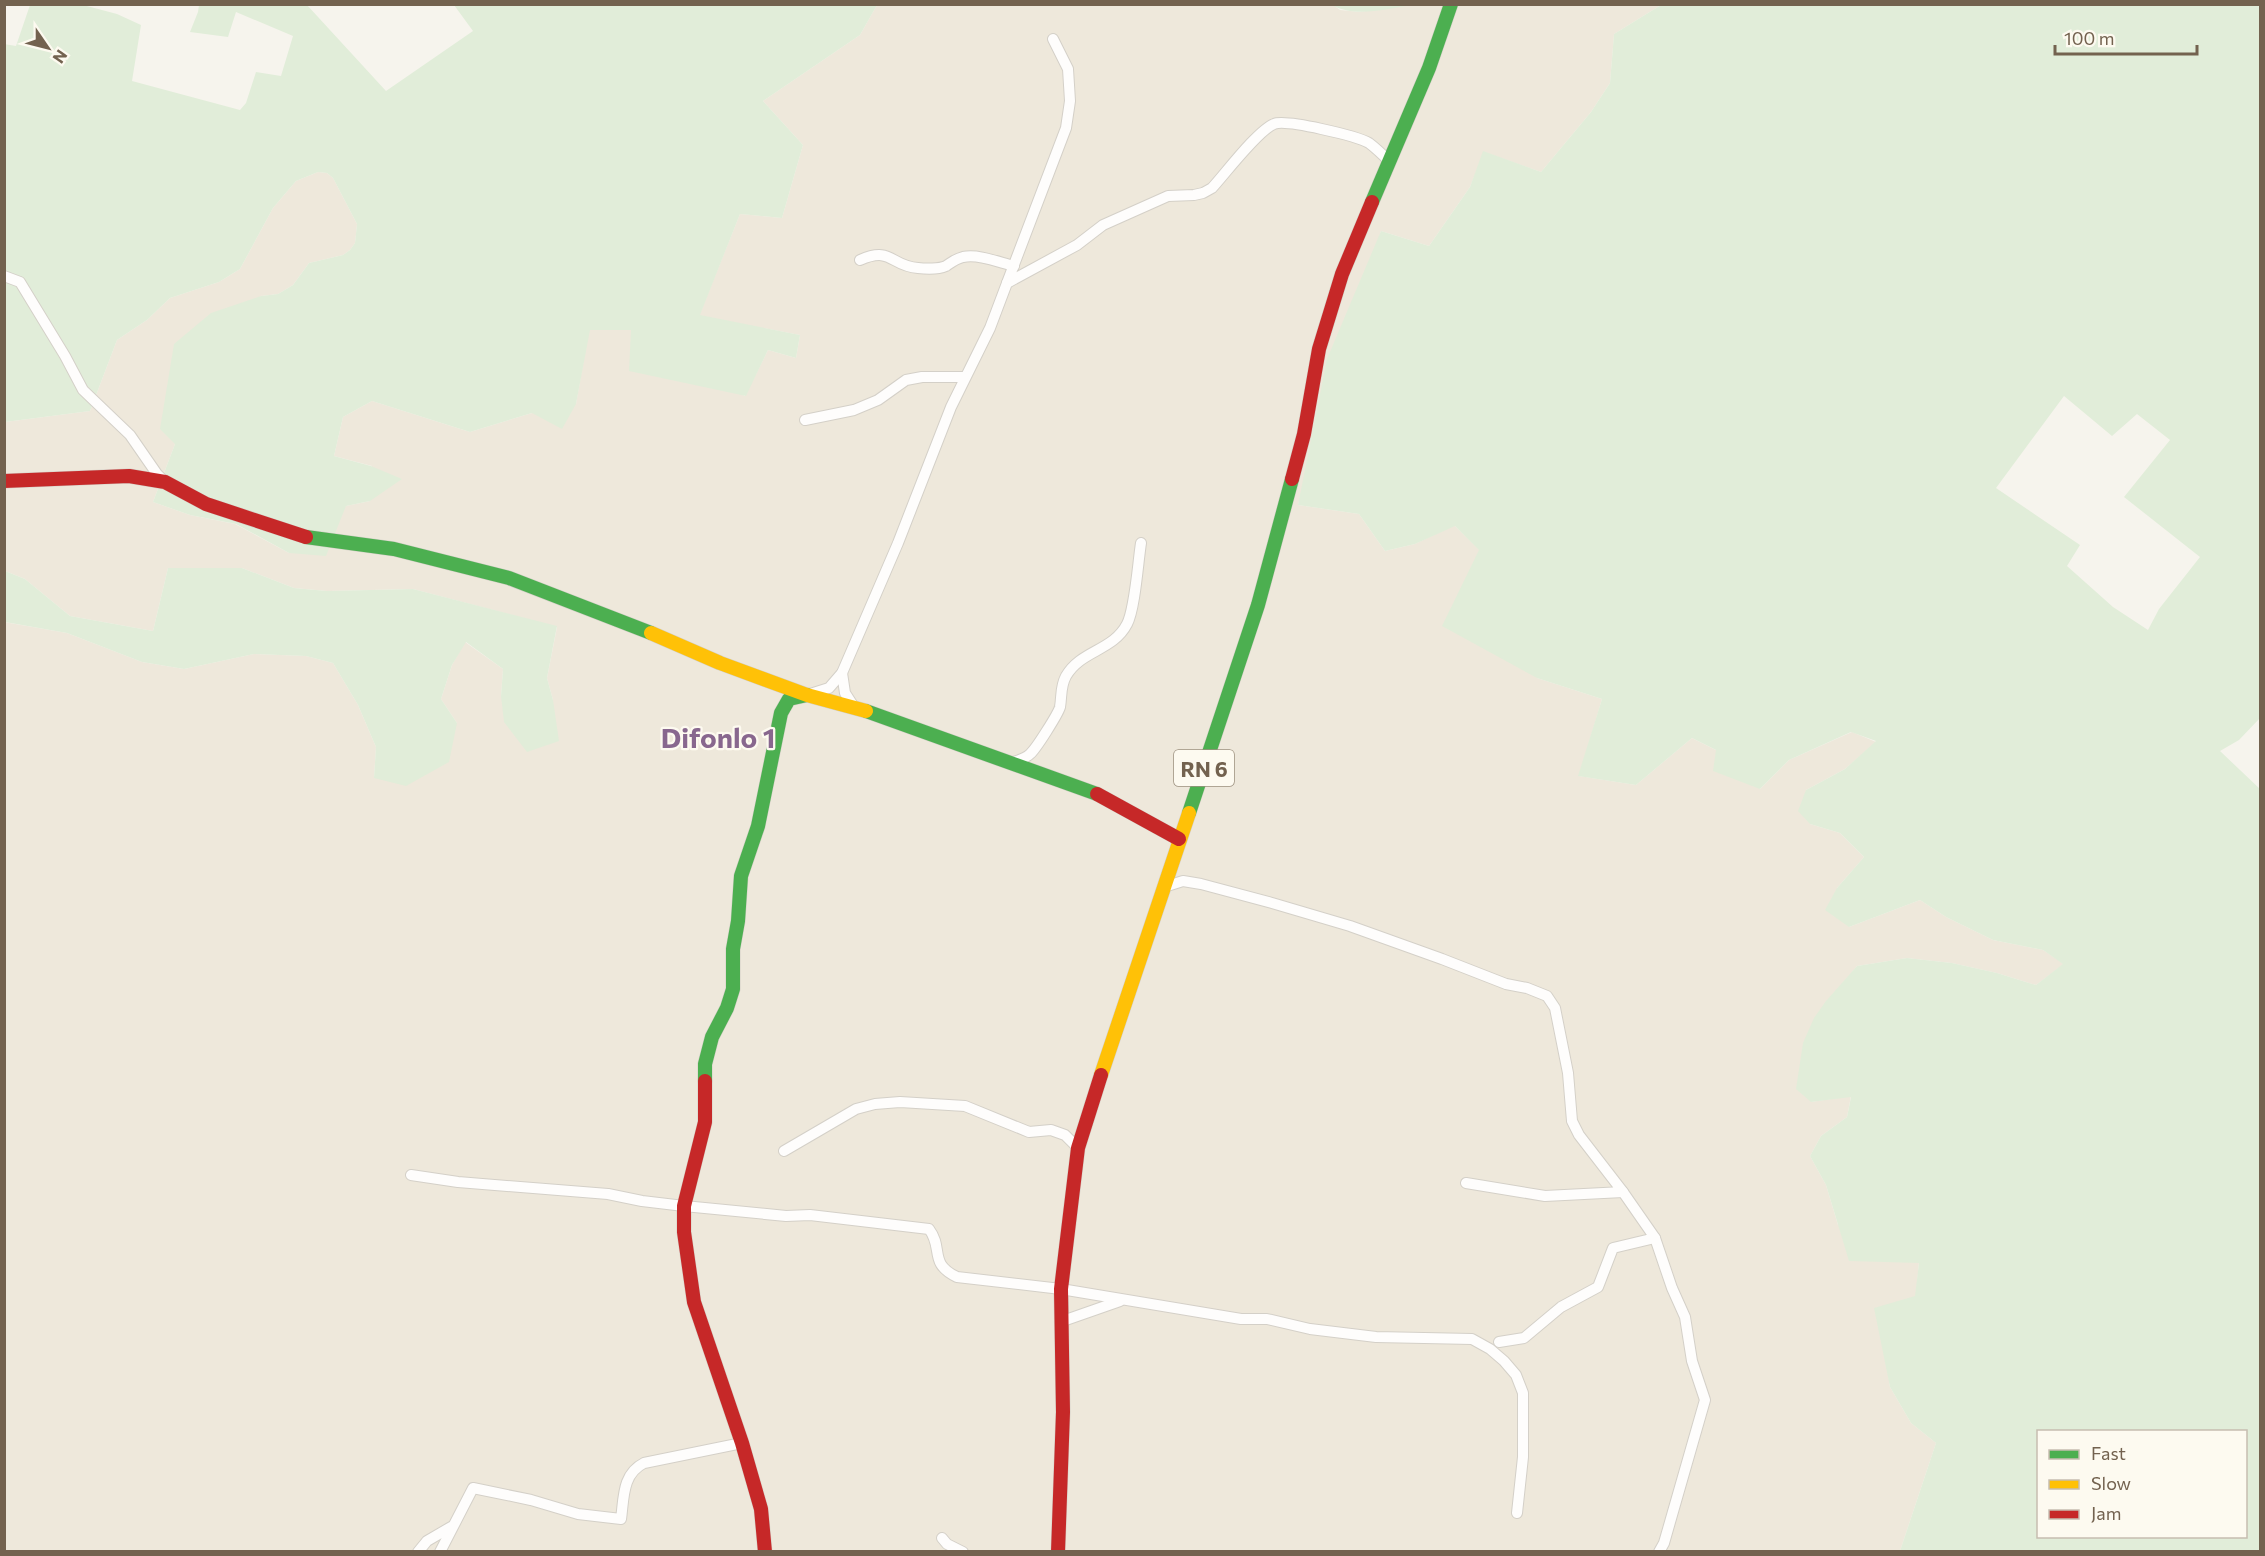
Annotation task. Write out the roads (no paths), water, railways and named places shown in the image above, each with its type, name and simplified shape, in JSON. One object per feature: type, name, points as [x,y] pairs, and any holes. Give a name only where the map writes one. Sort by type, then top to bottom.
[{"type":"street","name":"RN 6","points":[[1058,1551],[1063,1412],[1061,1289],[1078,1148],[1119,1017],[1219,727],[1258,605],[1304,434],[1319,349],[1342,274],[1429,69],[1451,4]]},
{"type":"street","points":[[765,1551],[761,1509],[742,1443],[694,1302],[684,1232],[684,1206],[705,1122],[705,1064],[712,1037],[727,1008],[733,989],[733,949],[738,921],[741,876],[758,826],[781,713],[789,699],[829,688],[842,673],[898,543],[951,407],[990,328],[1066,128],[1070,100],[1068,69],[1053,39]]},
{"type":"street","points":[[1007,283],[1077,245],[1103,225],[1168,196],[1203,193],[1212,188],[1261,133],[1274,123],[1296,124],[1368,142],[1390,162]]},
{"type":"street","points":[[860,260],[873,254],[884,255],[898,263],[915,268],[932,268],[945,266],[953,260],[965,257],[983,258],[1014,266]]},
{"type":"street","points":[[4,276],[20,282],[83,390],[130,435],[157,474],[165,482],[206,504],[307,537],[394,549],[509,578],[643,629],[720,663],[807,695],[854,707],[1102,796],[1179,839]]},
{"type":"street","points":[[805,420],[854,410],[879,400],[906,380],[922,377],[965,377]]},
{"type":"street","points":[[4,481],[129,476],[165,482]]},
{"type":"street","points":[[1009,763],[1031,753],[1060,707],[1061,689],[1073,667],[1080,660],[1106,647],[1119,636],[1129,622],[1142,543]]},
{"type":"street","points":[[842,673],[844,693],[854,707]]},
{"type":"street","points":[[1164,886],[1183,881],[1272,903],[1350,926],[1442,958],[1506,984],[1527,988],[1547,996],[1555,1008],[1568,1073],[1572,1122],[1654,1238],[1685,1317],[1692,1361],[1705,1400],[1671,1521],[1659,1551]]},
{"type":"street","points":[[784,1151],[856,1109],[875,1104],[900,1102],[965,1106],[1029,1132],[1051,1130],[1065,1135],[1078,1148]]},
{"type":"street","points":[[411,1175],[458,1182],[608,1194],[684,1206],[786,1216],[810,1215],[929,1229],[934,1236],[938,1259],[945,1271],[957,1276],[1061,1289],[1241,1319],[1267,1319],[1310,1329],[1376,1337],[1472,1339],[1504,1360],[1516,1375],[1523,1393],[1523,1457],[1517,1513]]},
{"type":"street","points":[[1466,1183],[1545,1196],[1623,1192]]},
{"type":"street","points":[[1499,1342],[1524,1338],[1561,1307],[1598,1287],[1613,1248],[1654,1238]]},
{"type":"street","points":[[1060,1322],[1123,1300]]},
{"type":"street","points":[[440,1551],[473,1488],[531,1500],[578,1514],[621,1519],[627,1477],[636,1467],[644,1463],[742,1443]]},
{"type":"street","points":[[417,1551],[427,1541],[451,1527]]},
{"type":"street","points":[[942,1538],[947,1544],[963,1551]]},
{"type":"district","name":"Difonlo 1","points":[[718,737]]}]
